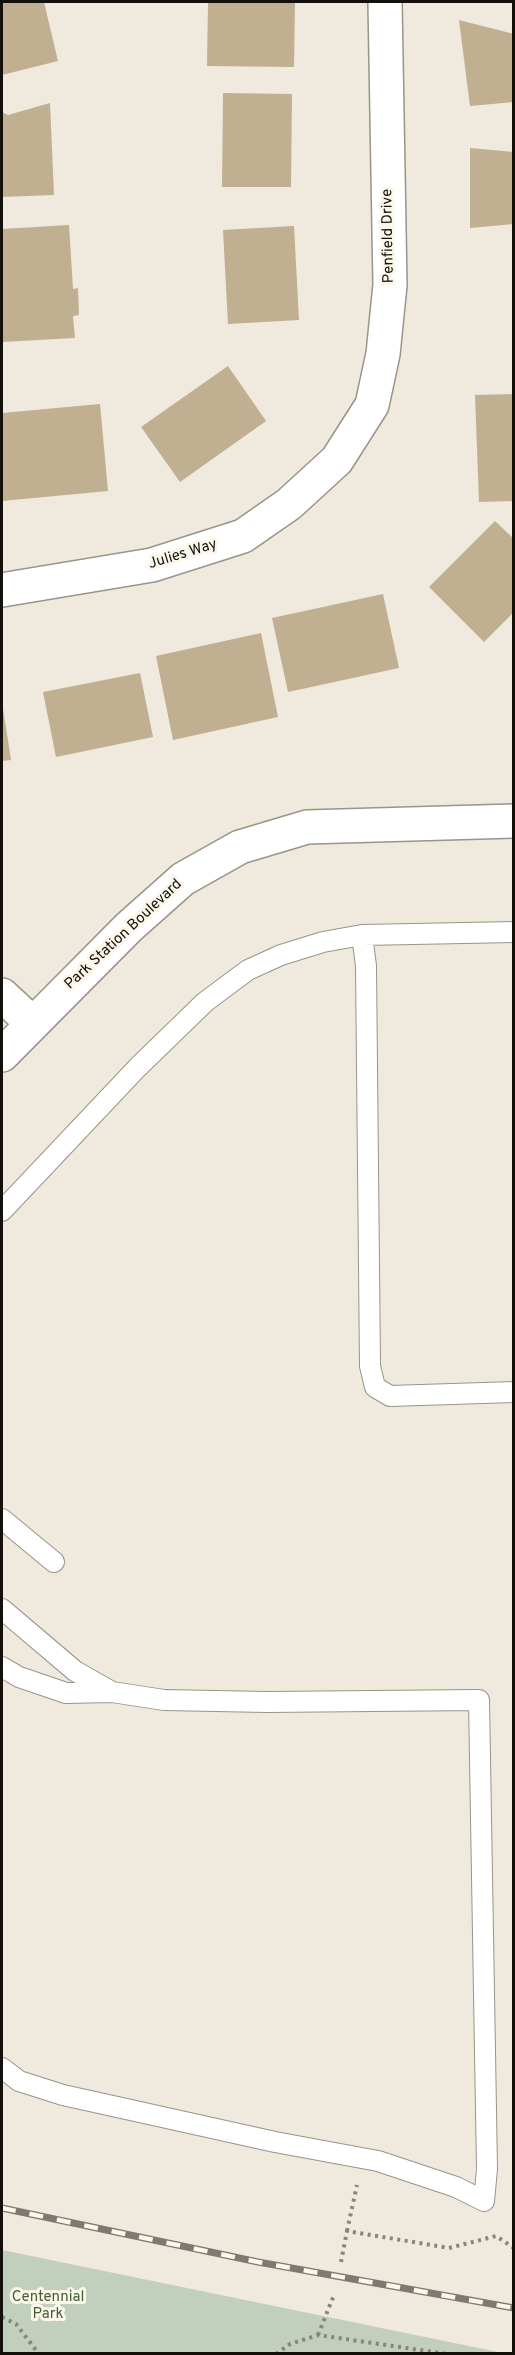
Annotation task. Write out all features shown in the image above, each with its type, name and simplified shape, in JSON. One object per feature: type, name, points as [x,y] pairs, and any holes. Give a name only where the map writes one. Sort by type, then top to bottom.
[{"type":"street","name":"Penfield Drive","points":[[337,460],[372,405],[383,354],[390,285],[385,2]]},
{"type":"street","name":"Julies Way","points":[[2,590],[152,565],[243,536],[289,504],[337,460]]},
{"type":"street","name":"Park Station Boulevard","points":[[2,1055],[129,927],[183,879],[240,847],[307,827],[513,822]]},
{"type":"street","points":[[2,995],[32,1023]]},
{"type":"lane","points":[[2,1211],[138,1067],[205,1002],[248,970],[280,955],[323,942],[362,935],[513,932]]},
{"type":"lane","points":[[362,935],[366,966],[370,1366],[375,1387],[390,1396],[513,1392]]},
{"type":"lane","points":[[2,1519],[54,1562]]},
{"type":"lane","points":[[2,1609],[75,1671],[112,1692]]},
{"type":"lane","points":[[2,1667],[19,1677],[66,1693],[112,1692],[176,1700],[479,1700],[487,2169],[484,2201],[456,2187],[378,2161],[264,2139],[63,2095],[19,2081],[2,2068]]},
{"type":"path","points":[[341,2262],[347,2231],[449,2248],[496,2236],[513,2248]]},
{"type":"path","points":[[318,2334],[334,2295]]},
{"type":"path","points":[[2,2317],[16,2324],[39,2354]]},
{"type":"path","points":[[276,2354],[290,2343],[318,2334],[447,2354]]},
{"type":"green space","name":"Centennial Park","points":[[2,2250],[503,2353],[2,2353]]},
{"type":"building","points":[[2,2],[44,2],[58,61],[2,75]]},
{"type":"building","points":[[208,2],[295,2],[294,67],[207,66]]},
{"type":"building","points":[[459,20],[514,34],[514,102],[470,106]]},
{"type":"building","points":[[223,93],[292,94],[291,187],[222,187]]},
{"type":"building","points":[[50,103],[54,195],[2,197],[2,112],[8,115]]},
{"type":"building","points":[[470,148],[514,152],[514,224],[470,228]]},
{"type":"building","points":[[69,225],[73,289],[78,288],[79,315],[73,316],[75,338],[2,342],[2,229]]},
{"type":"building","points":[[294,226],[299,320],[228,324],[223,230]]},
{"type":"building","points":[[228,366],[266,421],[180,482],[141,427]]},
{"type":"building","points":[[514,394],[514,501],[479,502],[475,395]]},
{"type":"building","points":[[100,404],[108,491],[2,501],[2,413]]},
{"type":"building","points":[[495,521],[514,539],[514,612],[484,642],[429,587]]},
{"type":"building","points":[[383,594],[399,668],[288,692],[272,618]]},
{"type":"building","points":[[261,633],[278,717],[173,740],[156,656]]},
{"type":"building","points":[[140,673],[153,737],[56,757],[43,692]]},
{"type":"building","points":[[2,702],[11,760],[2,761]]},
{"type":"railway","points":[[2,2208],[258,2262],[514,2308]]}]
